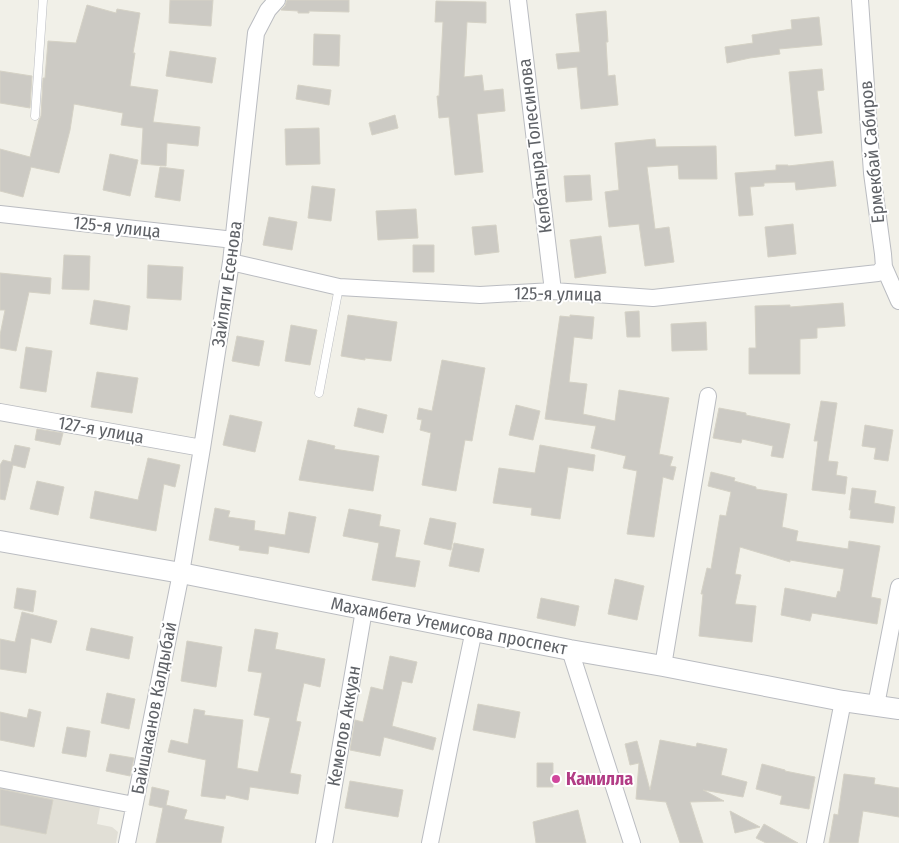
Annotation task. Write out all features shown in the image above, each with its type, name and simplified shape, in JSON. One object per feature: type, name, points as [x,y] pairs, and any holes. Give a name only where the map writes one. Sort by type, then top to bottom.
[{"type":"street","name":"Зайляги Есенова","points":[[181,573],[231,262],[256,33],[268,10],[277,0]]},
{"type":"street","name":"Келбатыра Толесинова","points":[[518,0],[553,291]]},
{"type":"street","name":"Ермекбай Сабиров","points":[[860,0],[872,173],[884,267],[899,301]]},
{"type":"street","name":"125-я улица","points":[[0,214],[234,240]]},
{"type":"street","name":"125-я улица","points":[[231,262],[339,287],[480,294],[553,291],[653,298],[878,273],[884,267]]},
{"type":"street","points":[[663,666],[708,396]]},
{"type":"street","name":"127-я улица","points":[[0,412],[202,448]]},
{"type":"street","name":"Махамбета Утемисова проспект","points":[[0,541],[181,573],[570,650],[844,701],[899,709]]},
{"type":"street","name":"Байшаканов Калдыбай","points":[[127,843],[181,573]]},
{"type":"street","points":[[876,705],[899,587]]},
{"type":"street","name":"Кемелов Аккуан","points":[[324,843],[364,610]]},
{"type":"street","points":[[430,843],[474,630]]},
{"type":"street","points":[[570,650],[632,843]]},
{"type":"street","points":[[815,843],[844,701]]},
{"type":"street","points":[[0,779],[134,805]]},
{"type":"lane","points":[[35,116],[43,0]]},
{"type":"lane","points":[[319,393],[339,287]]},
{"type":"shaded area","points":[[0,782],[101,802],[97,824],[112,827],[118,832],[116,843],[0,843]]},
{"type":"building","points":[[170,0],[213,0],[211,26],[169,23]]},
{"type":"building","points":[[287,0],[349,0],[349,12],[309,11],[309,13],[298,13],[298,11],[281,10]]},
{"type":"building","points":[[436,1],[486,2],[486,23],[467,22],[464,77],[482,75],[484,91],[503,89],[505,111],[477,114],[483,172],[455,175],[449,117],[439,118],[437,96],[439,96],[443,22],[435,22]]},
{"type":"building","points":[[87,5],[116,13],[117,9],[140,13],[133,53],[135,53],[130,86],[158,90],[153,122],[200,127],[198,146],[167,143],[166,166],[141,164],[143,128],[121,125],[123,113],[74,104],[70,130],[59,173],[31,167],[23,197],[0,191],[0,149],[30,157],[41,116],[43,78],[45,78],[48,41],[76,43]]},
{"type":"building","points":[[606,11],[608,76],[615,75],[618,105],[581,109],[577,67],[558,69],[556,54],[580,52],[576,14]]},
{"type":"building","points":[[819,17],[822,45],[779,49],[780,54],[727,63],[725,47],[753,43],[752,35],[792,29],[791,20]]},
{"type":"building","points":[[314,34],[340,35],[339,66],[313,65]]},
{"type":"building","points":[[170,51],[216,58],[212,83],[166,76]]},
{"type":"building","points":[[822,69],[824,90],[817,91],[822,133],[795,136],[789,72]]},
{"type":"building","points":[[0,71],[32,76],[30,108],[0,103]]},
{"type":"building","points":[[298,85],[331,90],[329,105],[296,99]]},
{"type":"building","points":[[395,115],[398,128],[372,135],[369,123]]},
{"type":"building","points":[[319,128],[320,164],[286,165],[285,129]]},
{"type":"building","points":[[655,139],[656,147],[716,146],[717,179],[679,179],[678,165],[647,167],[655,229],[669,227],[674,262],[645,266],[639,224],[609,227],[605,192],[619,190],[615,143]]},
{"type":"building","points":[[110,154],[138,160],[130,196],[103,190]]},
{"type":"building","points":[[833,161],[836,186],[796,190],[795,182],[764,183],[764,186],[750,187],[753,215],[739,216],[735,173],[776,170],[776,165],[788,166]]},
{"type":"building","points":[[160,167],[184,170],[180,201],[155,197]]},
{"type":"building","points":[[590,175],[592,200],[566,202],[564,176]]},
{"type":"building","points":[[312,186],[335,189],[331,221],[308,218]]},
{"type":"building","points":[[416,209],[418,238],[378,240],[376,211]]},
{"type":"building","points":[[269,217],[297,222],[292,250],[263,245]]},
{"type":"building","points":[[793,224],[796,254],[768,257],[765,227]]},
{"type":"building","points":[[496,225],[499,252],[475,255],[472,227]]},
{"type":"building","points":[[601,236],[606,273],[575,278],[570,240]]},
{"type":"building","points":[[413,245],[434,245],[434,272],[413,272]]},
{"type":"building","points":[[64,255],[90,256],[89,290],[62,289]]},
{"type":"building","points":[[148,265],[183,267],[181,300],[147,298]]},
{"type":"building","points":[[0,273],[51,278],[50,294],[29,292],[16,351],[0,348],[0,335],[5,310],[0,310]]},
{"type":"building","points":[[94,300],[130,306],[127,330],[90,324]]},
{"type":"building","points":[[843,303],[845,326],[817,328],[817,338],[800,339],[800,374],[749,374],[749,348],[756,348],[755,306],[790,305],[790,307]]},
{"type":"building","points":[[639,311],[640,337],[627,337],[625,312]]},
{"type":"building","points":[[348,315],[397,322],[391,361],[365,358],[365,360],[341,356]]},
{"type":"building","points":[[570,315],[594,317],[592,339],[574,337],[569,382],[587,384],[583,414],[615,421],[619,390],[669,398],[659,454],[673,457],[670,466],[676,467],[673,480],[663,477],[654,537],[627,534],[637,471],[623,468],[626,456],[591,448],[596,426],[545,419],[560,316],[570,317]]},
{"type":"building","points":[[706,322],[707,350],[672,351],[671,324]]},
{"type":"building","points":[[291,325],[317,330],[310,365],[285,361]]},
{"type":"building","points":[[237,336],[264,341],[259,366],[232,361]]},
{"type":"building","points":[[26,347],[52,351],[46,392],[20,388]]},
{"type":"building","points":[[442,360],[485,368],[472,441],[465,440],[456,491],[422,485],[431,433],[420,430],[422,420],[417,419],[419,408],[432,411]]},
{"type":"building","points":[[97,372],[138,378],[132,413],[91,407]]},
{"type":"building","points":[[821,401],[837,403],[828,461],[838,462],[836,475],[847,477],[845,494],[812,490],[818,441],[814,441]]},
{"type":"building","points":[[516,405],[540,411],[533,440],[509,435]]},
{"type":"building","points":[[358,408],[387,415],[383,433],[354,426]]},
{"type":"building","points":[[719,408],[790,424],[783,458],[771,456],[773,446],[742,439],[741,443],[713,438]]},
{"type":"building","points":[[230,415],[262,422],[255,452],[223,445]]},
{"type":"building","points":[[865,425],[893,430],[888,461],[874,459],[876,448],[862,446]]},
{"type":"building","points":[[37,429],[63,433],[60,445],[35,440]]},
{"type":"building","points":[[308,440],[335,446],[334,449],[379,456],[373,491],[299,480]]},
{"type":"building","points":[[15,445],[30,448],[25,468],[13,465],[5,500],[0,499],[0,465],[3,460],[11,462]]},
{"type":"building","points":[[540,445],[595,455],[593,471],[568,467],[560,519],[531,515],[532,508],[493,503],[499,468],[535,473]]},
{"type":"building","points":[[148,458],[180,465],[175,487],[164,484],[156,531],[90,518],[95,491],[138,500]]},
{"type":"building","points":[[711,472],[735,478],[734,481],[756,487],[756,489],[787,494],[782,527],[798,531],[796,541],[848,549],[849,541],[880,546],[871,597],[881,599],[877,624],[812,613],[810,621],[781,615],[785,588],[836,598],[838,591],[840,592],[844,569],[790,560],[790,562],[740,547],[735,574],[741,575],[735,604],[756,606],[752,642],[699,636],[703,594],[701,594],[707,568],[711,569],[720,515],[726,516],[731,492],[708,486]]},
{"type":"building","points":[[37,481],[64,487],[58,515],[30,509]]},
{"type":"building","points":[[852,488],[876,491],[874,503],[895,507],[893,523],[850,518],[851,510],[849,510]]},
{"type":"building","points":[[215,508],[230,511],[228,517],[255,521],[254,530],[285,535],[289,512],[316,517],[309,553],[269,546],[268,554],[239,550],[240,546],[209,540]]},
{"type":"building","points":[[349,509],[381,515],[379,526],[400,530],[395,557],[420,561],[415,587],[372,580],[379,543],[343,536]]},
{"type":"building","points":[[430,518],[456,523],[451,550],[424,544]]},
{"type":"building","points":[[454,543],[484,549],[479,572],[449,566]]},
{"type":"building","points":[[615,579],[644,586],[637,620],[608,614]]},
{"type":"building","points":[[17,588],[36,591],[33,612],[14,608]]},
{"type":"building","points":[[541,598],[579,606],[575,626],[537,618]]},
{"type":"building","points":[[22,612],[57,621],[51,643],[31,638],[26,673],[0,669],[0,639],[15,642]]},
{"type":"building","points":[[91,628],[133,637],[129,659],[86,650]]},
{"type":"building","points":[[255,629],[278,633],[275,649],[325,659],[320,687],[304,683],[296,721],[301,722],[290,773],[301,775],[298,794],[250,787],[248,800],[226,795],[225,799],[201,796],[206,760],[168,752],[171,740],[188,744],[194,709],[205,711],[204,715],[243,720],[237,768],[258,772],[270,718],[254,715],[262,673],[248,671]]},
{"type":"building","points":[[187,641],[222,647],[216,687],[181,681]]},
{"type":"building","points":[[390,656],[417,662],[412,683],[402,681],[392,726],[436,738],[433,750],[384,737],[380,756],[350,750],[355,720],[363,722],[371,687],[383,690]]},
{"type":"building","points":[[107,693],[135,699],[129,729],[101,723]]},
{"type":"building","points":[[478,704],[520,712],[515,738],[473,730]]},
{"type":"building","points":[[29,709],[41,712],[34,747],[0,740],[0,712],[27,718]]},
{"type":"building","points":[[67,727],[90,731],[86,757],[62,753]]},
{"type":"building","points":[[660,740],[696,747],[697,743],[727,749],[721,775],[747,782],[743,797],[703,790],[724,801],[690,802],[703,843],[680,843],[666,802],[636,799],[639,763],[630,765],[625,744],[637,741],[650,790]]},
{"type":"building","points":[[110,754],[134,758],[130,776],[106,771]]},
{"type":"building","points":[[537,763],[553,763],[553,787],[537,787]]},
{"type":"building","points":[[762,764],[815,777],[809,809],[780,804],[782,796],[756,789]]},
{"type":"building","points":[[844,774],[875,778],[874,784],[899,788],[899,817],[863,811],[858,843],[829,843],[834,814],[838,815]]},
{"type":"building","points":[[350,781],[403,790],[398,817],[345,808]]},
{"type":"building","points":[[152,787],[169,791],[166,805],[187,810],[184,819],[224,827],[221,843],[156,843],[163,808],[149,805]]},
{"type":"building","points":[[0,789],[53,800],[46,834],[0,825]]},
{"type":"building","points":[[578,810],[586,843],[536,843],[533,822]]},
{"type":"building","points":[[730,811],[760,827],[735,833]]},
{"type":"building","points":[[764,824],[798,843],[766,843],[756,838]]},
{"type":"place","name":"Камилла","points":[[556,779]]}]
